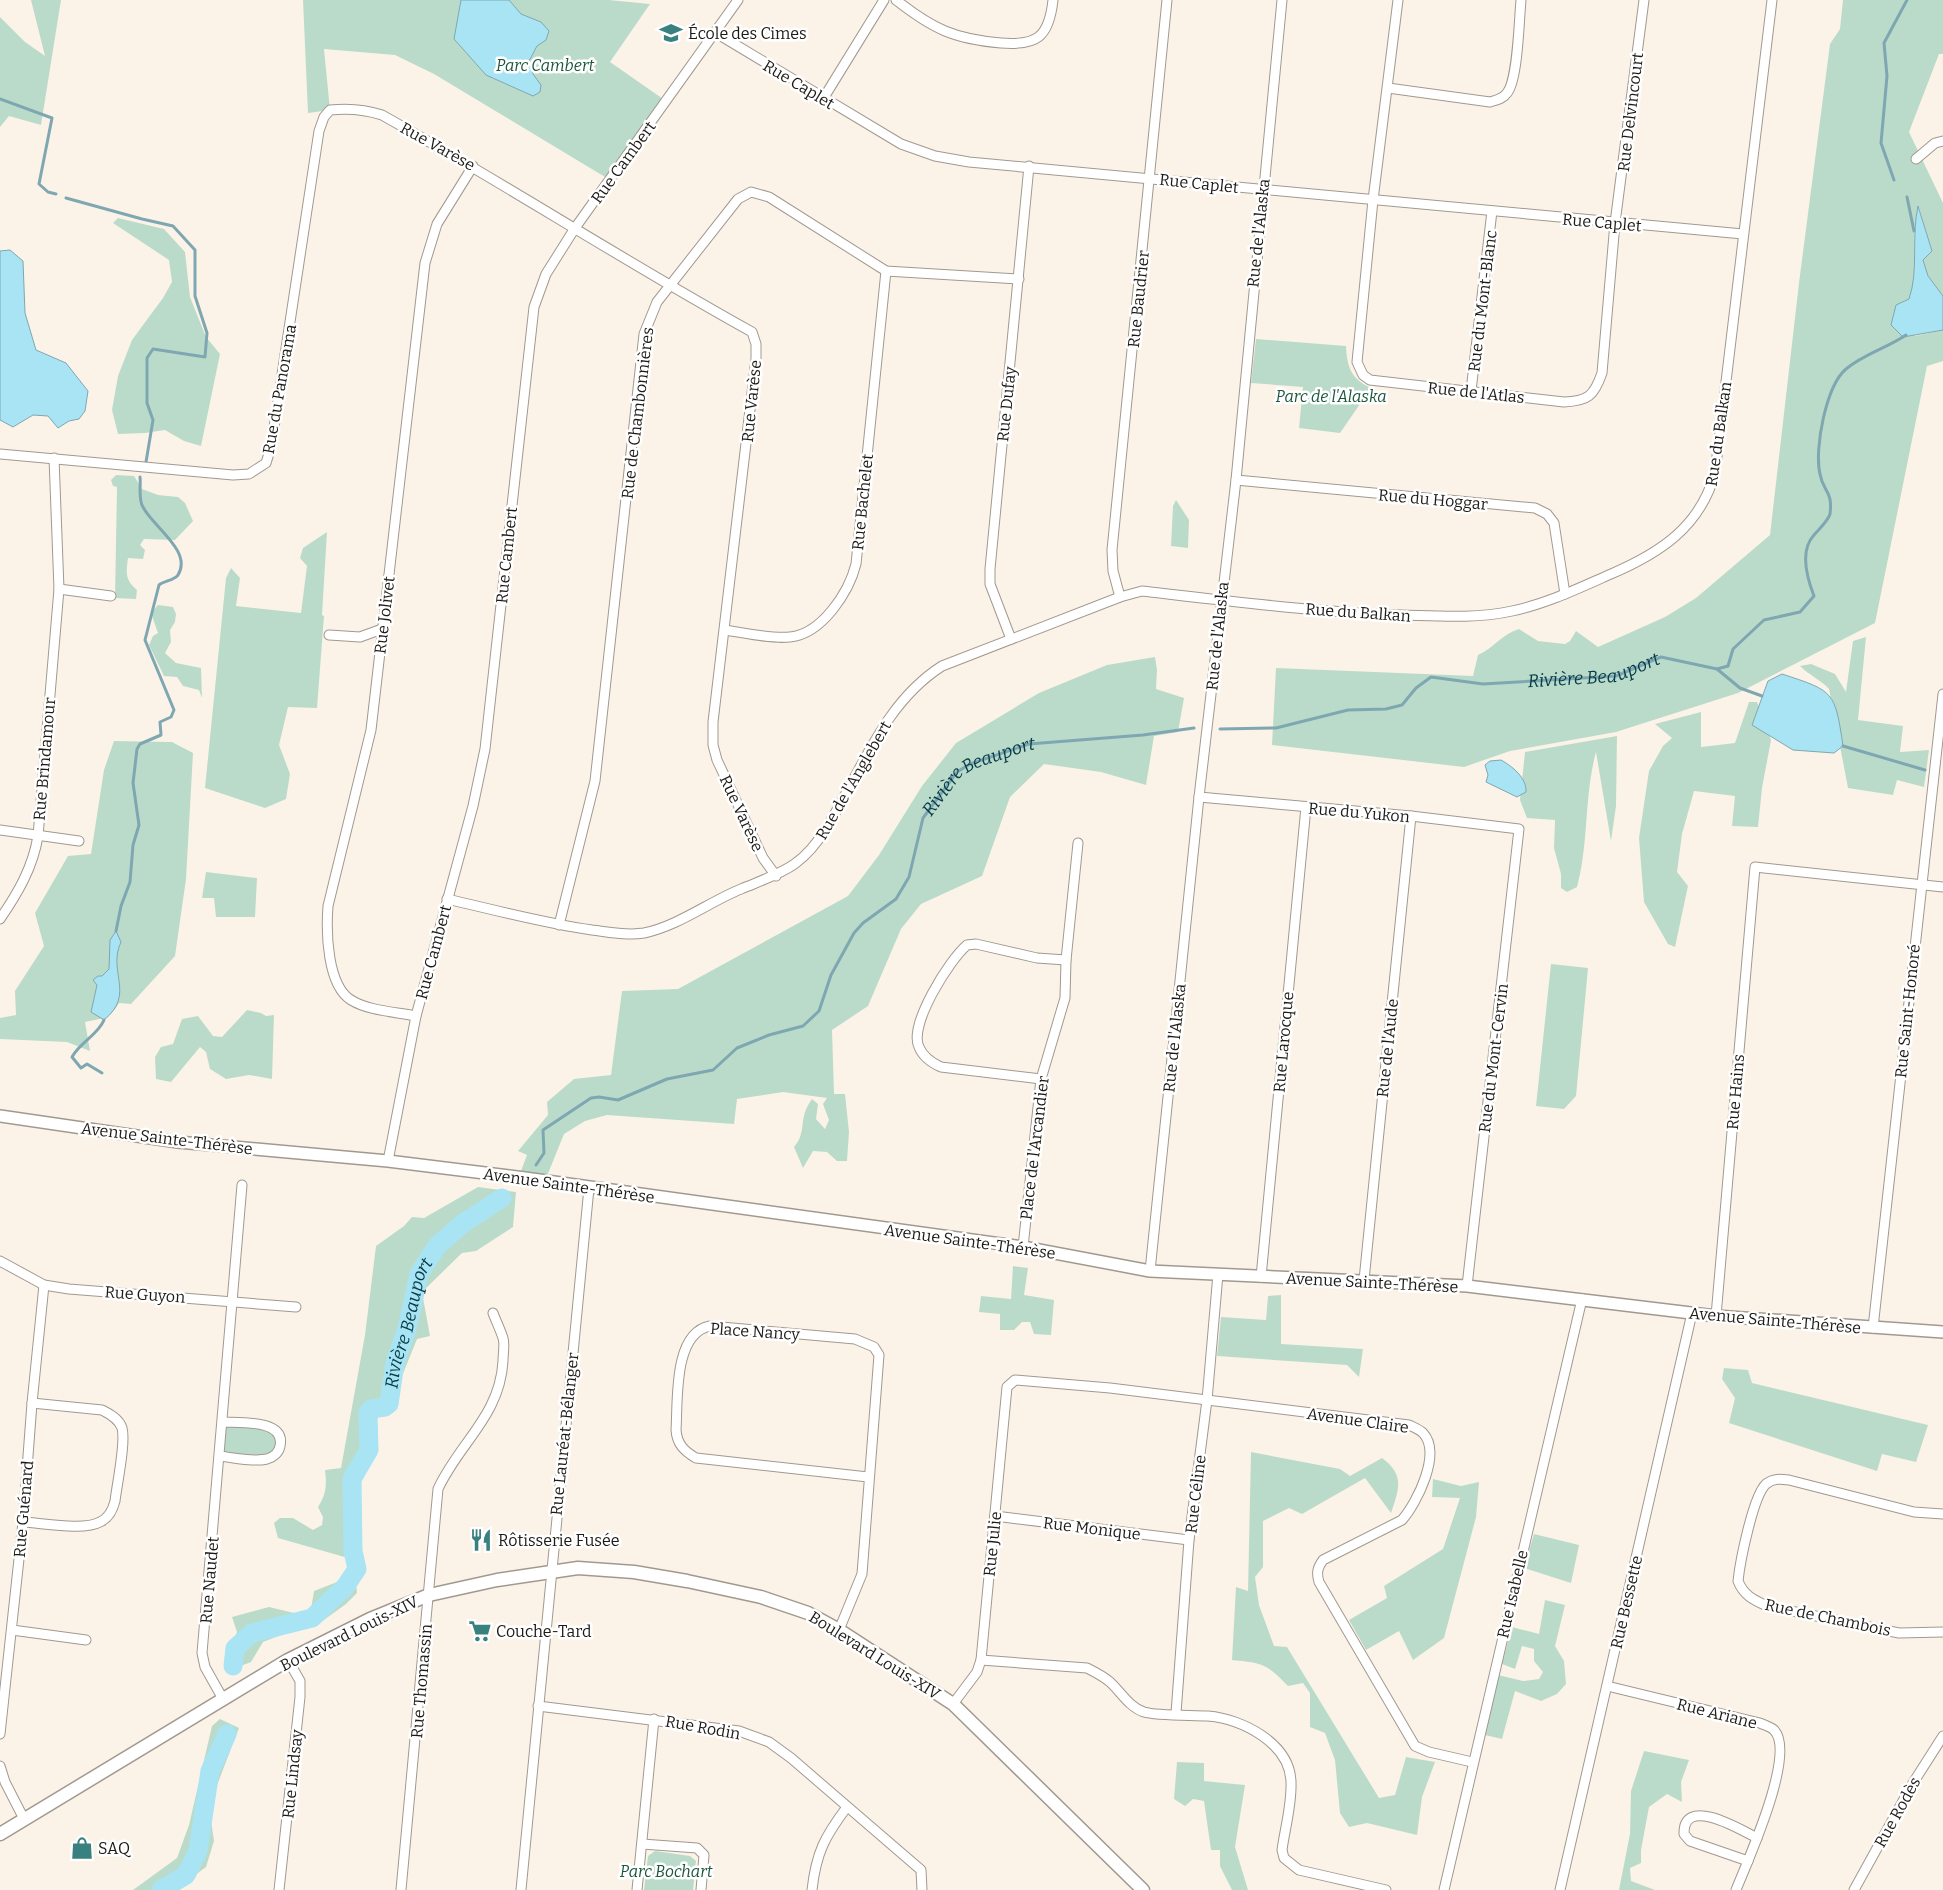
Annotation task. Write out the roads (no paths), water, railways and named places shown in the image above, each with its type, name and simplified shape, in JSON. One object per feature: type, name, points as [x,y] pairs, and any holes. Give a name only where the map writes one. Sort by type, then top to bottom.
[{"type":"main road","name":"Boulevard Louis-XIV","points":[[0,1834],[288,1660],[370,1619],[429,1595],[497,1580],[578,1568],[634,1572],[761,1597],[808,1613],[840,1630],[953,1704],[1143,1890]]},
{"type":"street","name":"Rue Cambert","points":[[388,1161],[416,1016],[473,806],[485,749],[526,361],[534,307],[546,274],[575,228],[716,34],[738,0]]},
{"type":"street","points":[[823,99],[884,0]]},
{"type":"street","points":[[896,0],[916,15],[949,34],[968,40],[1022,44],[1034,40],[1048,27],[1053,0]]},
{"type":"street","name":"Rue Baudrier","points":[[1120,597],[1113,571],[1112,550],[1167,0]]},
{"type":"street","name":"Rue de l'Alaska","points":[[1150,1271],[1199,797],[1236,480],[1262,189],[1282,0]]},
{"type":"street","points":[[1373,200],[1398,0]]},
{"type":"street","points":[[1388,88],[1490,102],[1500,99],[1507,93],[1514,76],[1521,0]]},
{"type":"street","name":"Rue Delvincourt","points":[[1615,223],[1644,0]]},
{"type":"street","name":"Rue du Balkan","points":[[1221,601],[1353,614],[1480,615],[1512,611],[1565,594],[1638,562],[1676,536],[1699,510],[1709,494],[1715,473],[1772,0]]},
{"type":"street","name":"Rue Caplet","points":[[716,34],[900,144],[934,156],[1373,200],[1743,234]]},
{"type":"street","name":"Rue Varèse","points":[[330,110],[357,109],[382,115],[473,166],[670,286],[752,332],[756,344],[756,359],[713,722],[713,745],[717,760],[763,858],[776,876]]},
{"type":"street","name":"Rue du Panorama","points":[[0,454],[233,475],[249,474],[266,463],[271,447],[319,132],[324,117],[330,110]]},
{"type":"street","points":[[1916,159],[1935,143],[1943,141]]},
{"type":"street","name":"Rue Jolivet","points":[[416,1016],[352,1001],[338,988],[332,970],[327,923],[328,906],[371,730],[425,263],[437,224],[473,166]]},
{"type":"street","name":"Rue Dufay","points":[[1011,639],[990,584],[990,569],[1029,166]]},
{"type":"street","name":"Rue de Chambonnières","points":[[559,925],[595,781],[644,334],[651,314],[670,286],[738,199],[752,192],[769,197],[886,271],[1019,279]]},
{"type":"street","name":"Rue de l'Atlas","points":[[1373,200],[1357,362],[1362,375],[1370,380],[1384,383],[1564,402],[1580,401],[1590,396],[1598,386],[1602,373],[1615,223]]},
{"type":"street","name":"Rue du Mont-Blanc","points":[[1471,392],[1492,211]]},
{"type":"street","name":"Rue Bachelet","points":[[725,630],[788,638],[802,635],[822,620],[846,591],[852,578],[856,564],[886,271]]},
{"type":"street","name":"Rue Brindamour","points":[[0,919],[29,870],[38,836],[59,589],[54,458]]},
{"type":"street","name":"Rue du Hoggar","points":[[1236,480],[1535,508],[1547,514],[1554,523],[1565,594]]},
{"type":"street","points":[[59,589],[111,596]]},
{"type":"street","name":"Rue de l'Anglebert","points":[[448,899],[559,925],[625,934],[645,933],[662,927],[740,889],[776,876],[795,864],[816,844],[886,720],[905,695],[922,678],[942,666],[1120,597],[1142,591],[1221,601]]},
{"type":"street","points":[[329,635],[360,637],[382,630]]},
{"type":"street","name":"Rue Saint-Honoré","points":[[1872,1328],[1920,884],[1943,694]]},
{"type":"street","name":"Rue du Yukon","points":[[1199,797],[1411,816],[1519,829]]},
{"type":"street","name":"Rue Larocque","points":[[1261,1277],[1306,807]]},
{"type":"street","name":"Rue de l'Aude","points":[[1364,1280],[1411,816]]},
{"type":"street","name":"Rue du Mont-Cervin","points":[[1466,1286],[1519,829]]},
{"type":"street","points":[[0,830],[79,841]]},
{"type":"street","name":"Place de l'Arcandier","points":[[1023,1247],[1040,1079],[1065,998],[1066,960],[1078,843]]},
{"type":"street","name":"Rue Hains","points":[[1716,1316],[1755,868],[1920,884]]},
{"type":"street","points":[[1920,884],[1943,887]]},
{"type":"street","points":[[1040,1079],[941,1067],[932,1063],[918,1046],[917,1032],[923,1014],[940,981],[967,945],[976,944],[1037,958],[1066,960]]},
{"type":"street","name":"Avenue Sainte-Thérèse","points":[[0,1116],[178,1142],[388,1161],[589,1188],[1023,1247],[1150,1271],[1466,1286],[1716,1316],[1943,1332]]},
{"type":"street","name":"Rue Naudet","points":[[222,1699],[205,1667],[202,1653],[242,1185]]},
{"type":"street","name":"Rue Lauréat-Bélanger","points":[[521,1890],[589,1188]]},
{"type":"street","name":"Rue Guyon","points":[[0,1261],[44,1285],[69,1289],[296,1307]]},
{"type":"street","name":"Rue Céline","points":[[1176,1714],[1189,1540],[1207,1400],[1218,1274]]},
{"type":"street","name":"Rue Guénard","points":[[0,1734],[0,1719],[12,1630],[23,1522],[32,1403],[44,1285]]},
{"type":"street","name":"Rue Isabelle","points":[[1444,1890],[1472,1762],[1582,1299]]},
{"type":"street","name":"Rue Thomassin","points":[[401,1890],[438,1489],[447,1470],[487,1416],[498,1390],[503,1368],[504,1340],[493,1313]]},
{"type":"street","name":"Rue Bessette","points":[[1560,1890],[1692,1313]]},
{"type":"street","name":"Place Nancy","points":[[840,1630],[862,1574],[868,1477],[879,1363],[878,1355],[874,1347],[854,1339],[710,1326],[700,1328],[694,1333],[682,1354],[676,1430],[677,1440],[688,1453],[696,1458],[868,1477]]},
{"type":"street","name":"Avenue Claire","points":[[1015,1380],[1207,1400],[1409,1425],[1422,1432],[1428,1441],[1428,1465],[1419,1493],[1408,1513],[1402,1520],[1324,1560],[1318,1566],[1317,1574],[1338,1615],[1415,1746],[1429,1752],[1472,1762]]},
{"type":"street","name":"Rue Julie","points":[[953,1704],[977,1672],[981,1660],[1007,1387],[1015,1380]]},
{"type":"street","points":[[23,1522],[90,1526],[102,1522],[108,1516],[115,1501],[122,1438],[122,1428],[117,1421],[112,1415],[102,1410],[32,1403]]},
{"type":"street","points":[[220,1456],[268,1459],[276,1454],[281,1444],[279,1434],[272,1427],[260,1424],[223,1422]]},
{"type":"street","name":"Rue de Chambois","points":[[1943,1514],[1914,1512],[1788,1480],[1775,1479],[1767,1483],[1756,1499],[1738,1581],[1742,1590],[1751,1599],[1767,1606],[1899,1633],[1943,1632]]},
{"type":"street","name":"Rue Monique","points":[[995,1516],[1189,1540]]},
{"type":"street","points":[[12,1630],[86,1640]]},
{"type":"street","name":"Rue Lindsay","points":[[280,1890],[300,1697],[300,1681],[288,1660]]},
{"type":"street","points":[[981,1660],[1087,1668],[1106,1679],[1130,1703],[1143,1711],[1154,1714],[1215,1717],[1252,1729],[1280,1753],[1288,1765],[1292,1781],[1282,1850],[1284,1858],[1299,1870],[1386,1890]]},
{"type":"street","name":"Rue Ariane","points":[[1607,1686],[1760,1722],[1774,1730],[1778,1739],[1780,1759],[1765,1820],[1736,1890]]},
{"type":"street","name":"Rue Rodin","points":[[538,1706],[739,1731],[769,1742],[791,1758],[921,1870],[922,1890]]},
{"type":"street","points":[[637,1890],[654,1719]]},
{"type":"street","name":"Rue Rodès","points":[[1854,1890],[1913,1783],[1943,1736]]},
{"type":"street","points":[[0,1766],[5,1782],[24,1819]]},
{"type":"street","points":[[812,1890],[814,1869],[828,1832],[847,1807]]},
{"type":"street","points":[[1748,1861],[1690,1841],[1684,1834],[1684,1825],[1689,1817],[1698,1815],[1726,1821],[1757,1838]]},
{"type":"street","points":[[642,1844],[697,1848],[704,1855],[701,1890]]},
{"type":"water","points":[[461,0],[509,0],[521,14],[541,22],[549,31],[546,40],[537,46],[529,61],[533,74],[541,85],[540,92],[533,96],[486,75],[454,39]]},
{"type":"water","points":[[1918,206],[1932,251],[1923,260],[1928,276],[1943,296],[1943,330],[1903,337],[1891,325],[1896,305],[1909,299],[1912,288]]},
{"type":"water","points":[[10,250],[23,261],[25,313],[36,350],[66,363],[88,391],[85,411],[79,419],[69,421],[58,428],[48,416],[33,415],[13,427],[0,420],[0,251]]},
{"type":"water","points":[[1782,674],[1812,685],[1829,696],[1837,714],[1843,746],[1834,753],[1793,750],[1752,725],[1768,681]]},
{"type":"water","points":[[1501,760],[1514,769],[1521,777],[1526,787],[1526,792],[1517,797],[1486,782],[1488,775],[1485,765],[1490,761]]},
{"type":"water","points":[[116,931],[121,942],[117,963],[120,992],[113,1010],[104,1020],[91,1012],[97,985],[93,980],[98,976],[102,976],[109,969],[110,940]]},
{"type":"waterway","name":"Rivière Beauport","points":[[1894,180],[1881,143],[1887,76],[1884,43],[1907,0]]},
{"type":"waterway","points":[[0,99],[52,118],[39,184],[48,192],[56,194]]},
{"type":"waterway","name":"Rivière Beauport","points":[[1907,197],[1914,231]]},
{"type":"waterway","points":[[66,198],[173,226],[195,250],[195,296],[207,333],[205,357],[153,349],[147,358],[147,403],[153,420],[146,462]]},
{"type":"waterway","name":"Rivière Beauport","points":[[1220,729],[1276,728],[1348,710],[1386,709],[1402,705],[1416,688],[1431,677],[1483,684],[1616,676],[1661,657],[1717,669],[1728,666],[1733,649],[1764,620],[1800,612],[1814,596],[1807,573],[1807,549],[1809,541],[1829,517],[1831,506],[1829,496],[1821,480],[1819,463],[1820,434],[1827,403],[1839,377],[1846,369],[1860,359],[1906,335]]},
{"type":"waterway","points":[[116,931],[121,906],[130,882],[133,845],[139,825],[133,783],[137,749],[140,744],[161,735],[160,722],[171,717],[174,710],[145,640],[159,585],[178,575],[181,566],[180,557],[170,539],[141,504],[140,477]]},
{"type":"waterway","points":[[1717,669],[1740,688],[1762,696]]},
{"type":"waterway","name":"Rivière Beauport","points":[[536,1165],[544,1153],[543,1130],[591,1098],[599,1097],[618,1100],[667,1079],[713,1070],[737,1048],[769,1035],[803,1026],[819,1011],[831,975],[854,933],[863,923],[896,899],[909,877],[923,818],[957,772],[970,764],[1029,744],[1143,735],[1194,728]]},
{"type":"waterway","points":[[1843,746],[1925,770]]},
{"type":"waterway","points":[[102,1073],[87,1064],[81,1068],[72,1057],[98,1030],[104,1020]]},
{"type":"waterway","name":"Rivière Beauport","points":[[233,1666],[235,1648],[252,1633],[312,1618],[345,1587],[357,1569],[353,1551],[352,1479],[369,1450],[368,1413],[371,1409],[385,1407],[389,1404],[395,1363],[407,1329],[419,1274],[437,1246],[462,1224],[502,1198]]},
{"type":"waterway","name":"Rivière Beauport","points":[[161,1890],[186,1875],[198,1851],[210,1771],[227,1734]]},
{"type":"place","name":"École des Cimes","points":[[671,33]]},
{"type":"place","name":"Rôtisserie Fusée","points":[[481,1540]]},
{"type":"place","name":"Couche-Tard","points":[[480,1631]]},
{"type":"place","name":"SAQ","points":[[82,1848]]},
{"type":"park label","name":"Parc Cambert","points":[[545,65]]},
{"type":"park label","name":"Parc de l'Alaska","points":[[1331,396]]},
{"type":"park label","name":"Parc Bochart","points":[[666,1871]]}]
